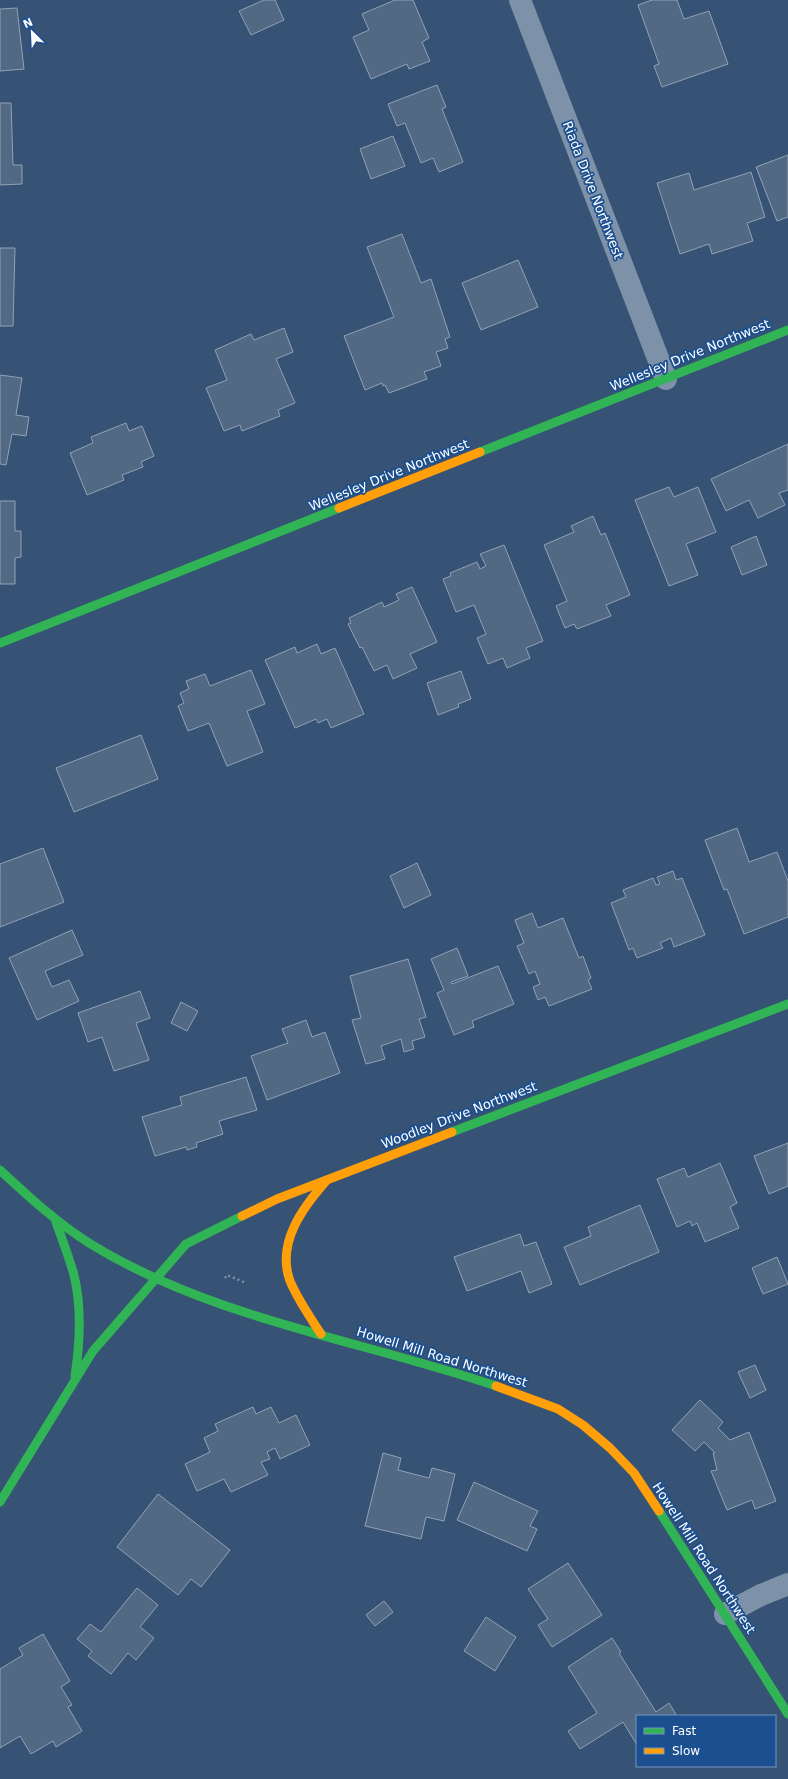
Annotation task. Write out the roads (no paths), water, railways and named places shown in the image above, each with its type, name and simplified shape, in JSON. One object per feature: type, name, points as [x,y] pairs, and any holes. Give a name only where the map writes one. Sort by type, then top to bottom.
[{"type":"street","name":"Riada Drive Northwest","points":[[520,0],[666,379]]},
{"type":"street","name":"Wellesley Drive Northwest","points":[[0,642],[788,330]]},
{"type":"street","name":"Woodley Drive Northwest","points":[[0,1502],[93,1351],[186,1244],[270,1202],[329,1178],[788,1004]]},
{"type":"street","name":"Howell Mill Road Northwest","points":[[0,1170],[22,1194],[56,1222],[105,1253],[155,1278],[211,1300],[509,1389],[564,1412],[606,1442],[634,1473],[788,1714]]},
{"type":"street","points":[[321,1334],[290,1280],[286,1266],[291,1232],[312,1198],[329,1178]]},
{"type":"street","points":[[56,1222],[74,1275],[77,1295],[79,1340],[74,1382]]},
{"type":"street","points":[[725,1614],[761,1595],[788,1584]]}]
